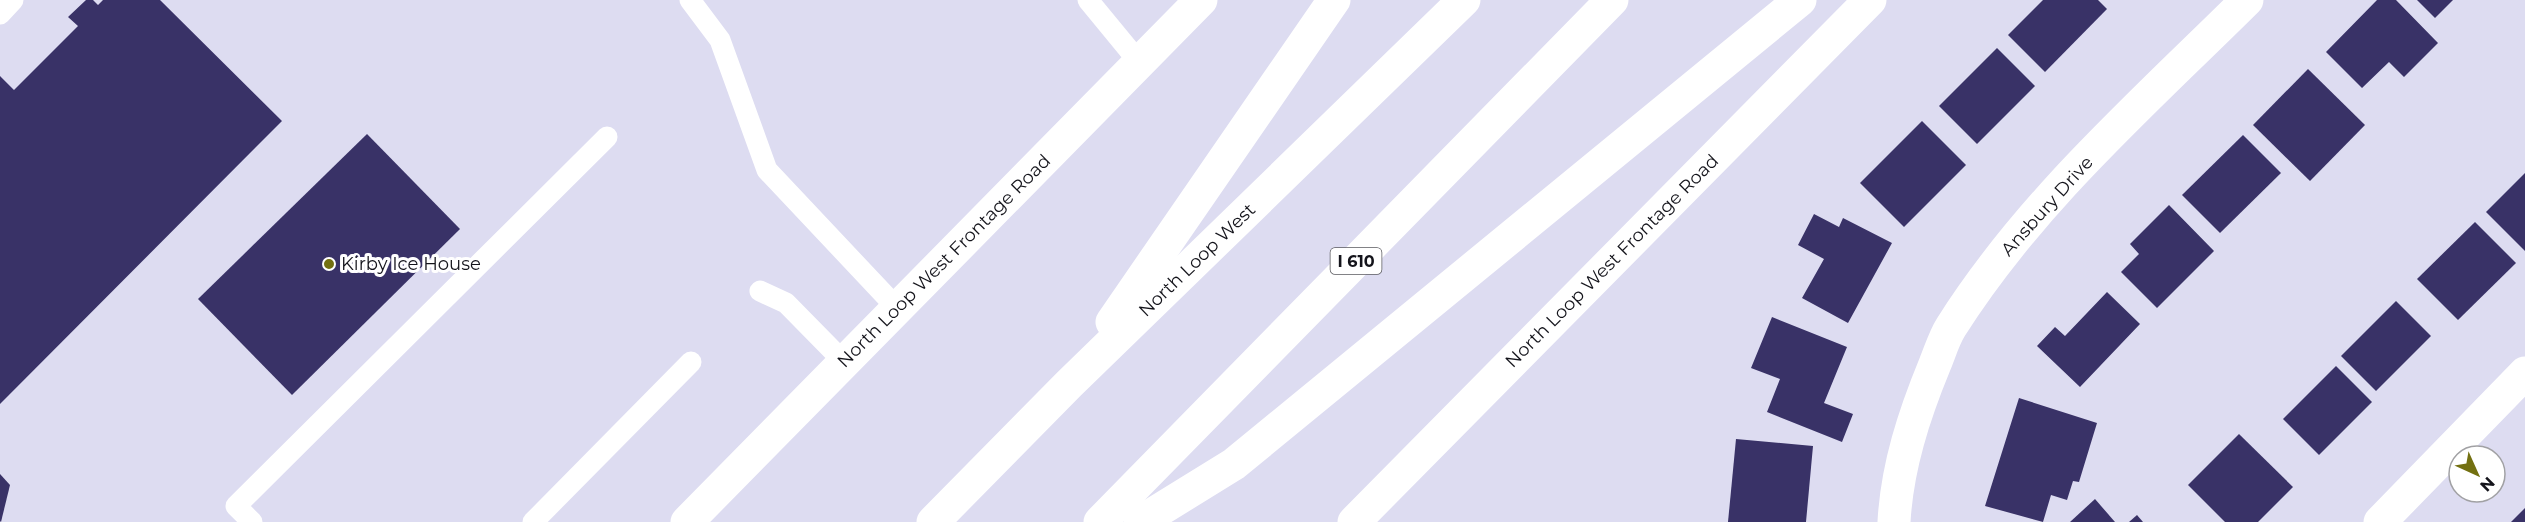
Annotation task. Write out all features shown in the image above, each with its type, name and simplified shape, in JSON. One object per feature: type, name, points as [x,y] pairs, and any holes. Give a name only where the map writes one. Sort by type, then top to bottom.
[{"type":"main road","name":"North Loop West Frontage Road","points":[[687,522],[1201,0]]},
{"type":"main road","points":[[1069,384],[1334,0]]},
{"type":"main road","name":"North Loop West","points":[[933,522],[1069,384],[1464,0]]},
{"type":"main road","name":"I 610","points":[[1100,522],[1612,0]]},
{"type":"main road","points":[[1140,522],[1234,464],[1800,0]]},
{"type":"main road","name":"North Loop West Frontage Road","points":[[1354,522],[1870,0]]},
{"type":"main road","name":"Ansbury Drive","points":[[1894,522],[1896,495],[1909,436],[1926,384],[1950,328],[2017,235],[2076,171],[2247,0]]},
{"type":"main road","points":[[2380,522],[2525,373]]},
{"type":"lane","points":[[0,14],[14,0]]},
{"type":"lane","points":[[690,0],[720,40],[767,171],[897,308]]},
{"type":"lane","points":[[1088,0],[1139,62]]},
{"type":"lane","points":[[252,522],[236,506],[607,137]]},
{"type":"lane","points":[[760,291],[786,303],[844,362]]},
{"type":"lane","points":[[533,522],[691,362]]},
{"type":"building","points":[[86,0],[93,0],[98,5],[103,0],[160,0],[282,121],[0,404],[0,76],[14,90],[78,26],[68,17]]},
{"type":"building","points":[[2043,0],[2098,0],[2107,9],[2045,72],[2008,35]]},
{"type":"building","points":[[2377,0],[2396,0],[2438,43],[2404,77],[2389,62],[2362,88],[2326,52]]},
{"type":"building","points":[[2417,0],[2453,0],[2435,18]]},
{"type":"building","points":[[1997,48],[2035,86],[1977,144],[1939,106]]},
{"type":"building","points":[[2308,69],[2365,125],[2310,181],[2253,125]]},
{"type":"building","points":[[1922,121],[1966,165],[1904,227],[1860,183]]},
{"type":"building","name":"Kirby Ice House","points":[[367,134],[460,229],[292,395],[198,299]]},
{"type":"building","points":[[2243,135],[2281,173],[2220,233],[2182,195]]},
{"type":"building","points":[[2525,173],[2525,251],[2486,212]]},
{"type":"building","points":[[2169,205],[2214,251],[2157,308],[2121,272],[2139,254],[2130,244]]},
{"type":"building","points":[[1814,214],[1839,227],[1843,218],[1892,243],[1848,323],[1802,298],[1824,259],[1798,245]]},
{"type":"building","points":[[2475,222],[2516,263],[2458,320],[2417,279]]},
{"type":"building","points":[[2107,292],[2140,324],[2080,387],[2037,346],[2055,327],[2065,336]]},
{"type":"building","points":[[2396,301],[2431,336],[2376,391],[2341,356]]},
{"type":"building","points":[[1772,317],[1847,347],[1824,403],[1853,414],[1842,442],[1767,412],[1780,379],[1751,368]]},
{"type":"building","points":[[2336,366],[2372,402],[2319,455],[2283,419]]},
{"type":"building","points":[[2019,398],[2097,423],[2079,482],[2073,481],[2067,500],[2051,495],[2043,522],[1985,506]]},
{"type":"building","points":[[2239,434],[2293,487],[2258,522],[2225,522],[2188,485]]},
{"type":"building","points":[[1736,439],[1813,446],[1806,522],[1728,522]]},
{"type":"building","points":[[0,474],[10,485],[1,522],[0,521]]},
{"type":"building","points":[[2095,499],[2115,522],[2070,522]]},
{"type":"building","points":[[2525,508],[2525,522],[2511,522]]},
{"type":"building","points":[[2137,515],[2143,522],[2129,522]]},
{"type":"place","name":"Kirby Ice House","points":[[329,264]]}]
